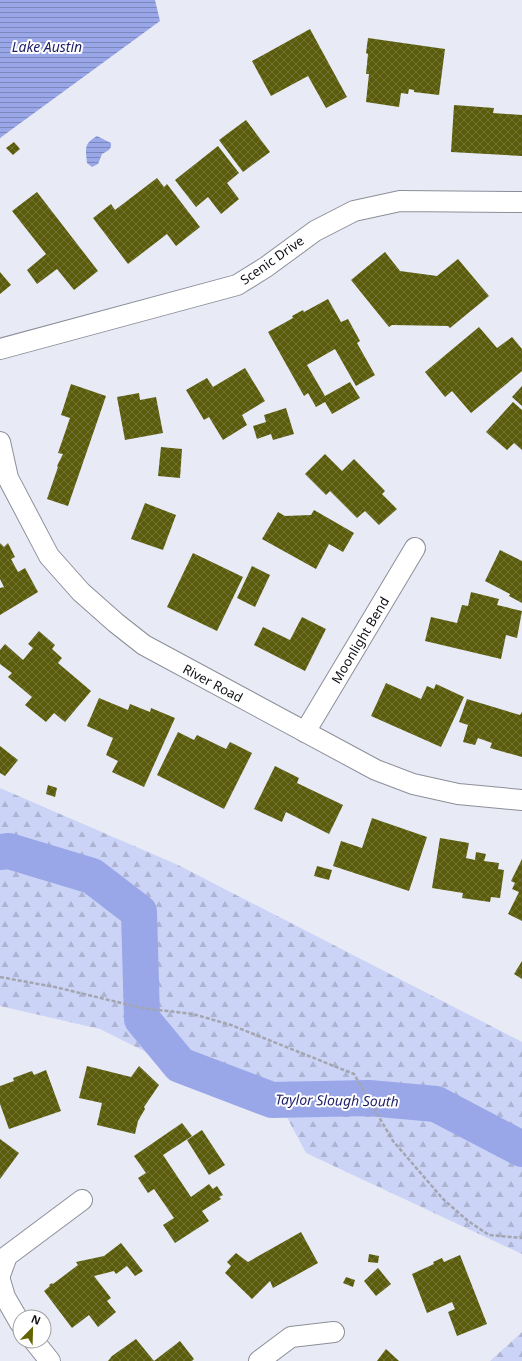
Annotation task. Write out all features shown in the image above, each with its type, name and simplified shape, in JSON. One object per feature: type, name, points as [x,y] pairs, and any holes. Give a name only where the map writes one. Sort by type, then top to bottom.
[{"type":"street","name":"Scenic Drive","points":[[0,349],[237,285],[266,267],[314,231],[354,211],[400,201],[522,202]]},
{"type":"street","name":"River Road","points":[[0,442],[8,478],[26,515],[49,556],[82,592],[144,645],[376,770],[413,784],[458,794],[522,800]]},
{"type":"street","name":"Moonlight Bend","points":[[305,732],[415,548]]},
{"type":"street","points":[[0,1275],[7,1256],[82,1200]]},
{"type":"street","points":[[0,1280],[5,1297],[12,1309]]},
{"type":"street","points":[[259,1361],[292,1337],[334,1332]]},
{"type":"street","points":[[40,1349],[50,1361]]},
{"type":"path","points":[[0,977],[55,987],[144,1009],[193,1014],[231,1024],[354,1074],[393,1141],[443,1199],[489,1235],[522,1238]]},
{"type":"green space","points":[[0,788],[178,865],[522,1042],[522,1254],[306,1153],[282,1108],[180,1069],[100,1029],[0,1006]]},
{"type":"green space","points":[[522,1332],[522,1361],[490,1361]]},
{"type":"water","name":"Lake Austin","points":[[0,0],[155,0],[160,21],[0,138]]},
{"type":"water","points":[[97,136],[111,143],[111,147],[102,154],[98,164],[92,167],[87,163],[86,147],[89,142]]},
{"type":"building","points":[[310,29],[347,97],[326,108],[308,76],[271,96],[252,61]]},
{"type":"building","points":[[368,38],[445,49],[439,95],[414,92],[414,90],[409,89],[408,94],[401,93],[399,107],[366,102],[369,74],[366,74]]},
{"type":"building","points":[[454,105],[494,108],[493,113],[522,115],[522,156],[451,152]]},
{"type":"building","points":[[246,120],[270,152],[243,172],[219,140]]},
{"type":"building","points":[[14,142],[20,149],[13,155],[6,148]]},
{"type":"building","points":[[218,146],[239,173],[227,183],[239,199],[221,214],[208,197],[196,207],[175,180]]},
{"type":"building","points":[[157,178],[164,187],[167,184],[200,227],[176,246],[167,234],[128,264],[93,218],[111,204],[115,210]]},
{"type":"building","points":[[37,192],[98,271],[74,290],[57,269],[37,284],[27,270],[46,254],[12,211]]},
{"type":"building","points":[[385,252],[400,271],[437,276],[458,259],[489,296],[450,328],[448,326],[392,325],[389,327],[351,280]]},
{"type":"building","points":[[0,272],[11,285],[0,294]]},
{"type":"building","points":[[328,299],[341,322],[348,319],[360,341],[357,343],[375,375],[356,386],[335,349],[307,365],[325,396],[350,382],[360,398],[332,414],[325,402],[316,407],[308,393],[304,396],[268,332],[293,318],[292,316],[303,310],[304,312]]},
{"type":"building","points":[[479,327],[497,348],[512,337],[522,349],[522,371],[471,413],[452,391],[445,397],[425,372]]},
{"type":"building","points":[[245,368],[265,401],[242,415],[247,425],[223,440],[209,417],[204,420],[186,390],[207,378],[213,387]]},
{"type":"building","points":[[71,384],[106,396],[68,506],[47,499],[58,467],[57,466],[63,454],[58,453],[70,418],[61,415]]},
{"type":"building","points":[[522,386],[522,406],[512,397]]},
{"type":"building","points":[[139,393],[140,400],[156,397],[163,433],[125,440],[117,397]]},
{"type":"building","points":[[513,402],[522,410],[522,450],[514,443],[507,450],[486,432]]},
{"type":"building","points":[[286,408],[294,434],[273,440],[271,434],[257,439],[253,426],[266,422],[264,415]]},
{"type":"building","points":[[161,447],[182,449],[180,478],[158,476]]},
{"type":"building","points":[[325,454],[342,471],[354,459],[385,491],[382,494],[397,509],[379,525],[365,511],[357,518],[330,491],[326,495],[305,474]]},
{"type":"building","points":[[145,503],[176,515],[163,550],[131,539]]},
{"type":"building","points":[[314,510],[354,533],[343,552],[329,544],[316,569],[262,539],[278,512],[285,516],[311,515]]},
{"type":"building","points":[[0,543],[4,547],[8,543],[15,557],[11,559],[18,572],[25,568],[38,592],[0,615],[0,588],[4,587],[0,579]]},
{"type":"building","points":[[500,550],[522,561],[522,603],[509,596],[510,594],[485,581]]},
{"type":"building","points":[[193,553],[243,577],[217,631],[167,607]]},
{"type":"building","points":[[252,566],[270,575],[255,607],[237,598]]},
{"type":"building","points":[[471,592],[499,599],[497,605],[522,611],[517,638],[506,635],[501,659],[425,641],[431,617],[457,623],[462,605],[468,606]]},
{"type":"building","points":[[302,617],[326,629],[305,671],[254,645],[263,627],[290,640]]},
{"type":"building","points":[[39,631],[55,645],[52,649],[62,658],[58,663],[91,691],[65,722],[54,713],[46,722],[25,705],[32,697],[8,677],[12,673],[0,664],[0,650],[5,644],[23,660],[33,648],[28,644]]},
{"type":"building","points":[[386,683],[421,699],[427,686],[434,689],[436,684],[464,697],[441,747],[371,716]]},
{"type":"building","points":[[99,698],[128,710],[130,704],[150,712],[151,708],[175,718],[144,787],[112,772],[118,761],[106,755],[113,738],[87,726]]},
{"type":"building","points":[[467,699],[520,715],[522,712],[522,757],[490,748],[492,743],[478,738],[475,745],[463,742],[468,725],[459,722]]},
{"type":"building","points":[[178,732],[194,740],[197,735],[226,749],[230,742],[252,753],[224,809],[157,775]]},
{"type":"building","points":[[0,746],[18,760],[5,776],[0,773]]},
{"type":"building","points":[[275,766],[299,778],[297,783],[343,805],[329,834],[286,812],[282,822],[254,809]]},
{"type":"building","points":[[48,785],[57,788],[55,797],[46,794]]},
{"type":"building","points":[[372,818],[427,837],[409,891],[333,866],[341,841],[362,848]]},
{"type":"building","points":[[440,838],[469,843],[466,858],[475,860],[476,852],[486,854],[484,861],[499,863],[498,869],[504,870],[500,898],[491,897],[490,902],[462,898],[463,893],[432,888]]},
{"type":"building","points":[[522,859],[522,921],[508,914],[519,892],[512,889],[515,883],[511,881]]},
{"type":"building","points":[[317,866],[332,870],[329,880],[314,876]]},
{"type":"building","points":[[522,961],[522,979],[514,974]]},
{"type":"building","points":[[87,1066],[131,1077],[139,1066],[159,1085],[144,1107],[145,1109],[138,1121],[135,1134],[97,1125],[102,1103],[79,1098]]},
{"type":"building","points":[[46,1070],[61,1111],[9,1129],[0,1104],[0,1086],[14,1081],[13,1078],[32,1071],[34,1075]]},
{"type":"building","points":[[182,1123],[192,1136],[163,1155],[191,1197],[209,1184],[213,1189],[217,1186],[223,1195],[219,1197],[221,1199],[202,1211],[209,1221],[175,1243],[163,1225],[174,1218],[154,1189],[148,1193],[138,1178],[146,1173],[134,1156]]},
{"type":"building","points":[[202,1130],[225,1165],[209,1175],[187,1140]]},
{"type":"building","points":[[0,1139],[19,1153],[0,1179]]},
{"type":"building","points":[[301,1232],[318,1263],[273,1288],[270,1281],[252,1299],[225,1273],[231,1266],[227,1262],[236,1253],[248,1262]]},
{"type":"building","points":[[121,1243],[143,1271],[135,1276],[127,1266],[116,1274],[114,1271],[94,1276],[111,1298],[107,1301],[116,1312],[98,1327],[89,1315],[72,1328],[44,1291],[50,1286],[49,1285],[52,1283],[53,1284],[78,1265],[76,1262],[104,1256]]},
{"type":"building","points":[[369,1254],[379,1256],[378,1263],[368,1262]]},
{"type":"building","points":[[460,1255],[487,1324],[457,1336],[448,1312],[455,1309],[452,1302],[427,1313],[412,1274],[434,1264],[433,1262],[442,1258],[444,1262]]},
{"type":"building","points":[[378,1268],[391,1284],[376,1296],[364,1281]]},
{"type":"building","points":[[346,1277],[355,1280],[353,1287],[343,1283]]},
{"type":"building","points":[[136,1339],[154,1361],[108,1361],[112,1356]]},
{"type":"building","points":[[180,1341],[194,1359],[192,1361],[154,1361]]},
{"type":"building","points":[[386,1349],[399,1361],[377,1361]]},
{"type":"waterway","name":"Taylor Slough South","points":[[0,852],[9,851],[92,876],[139,912],[142,1019],[180,1065],[272,1100],[369,1098],[436,1104],[522,1149]]}]
